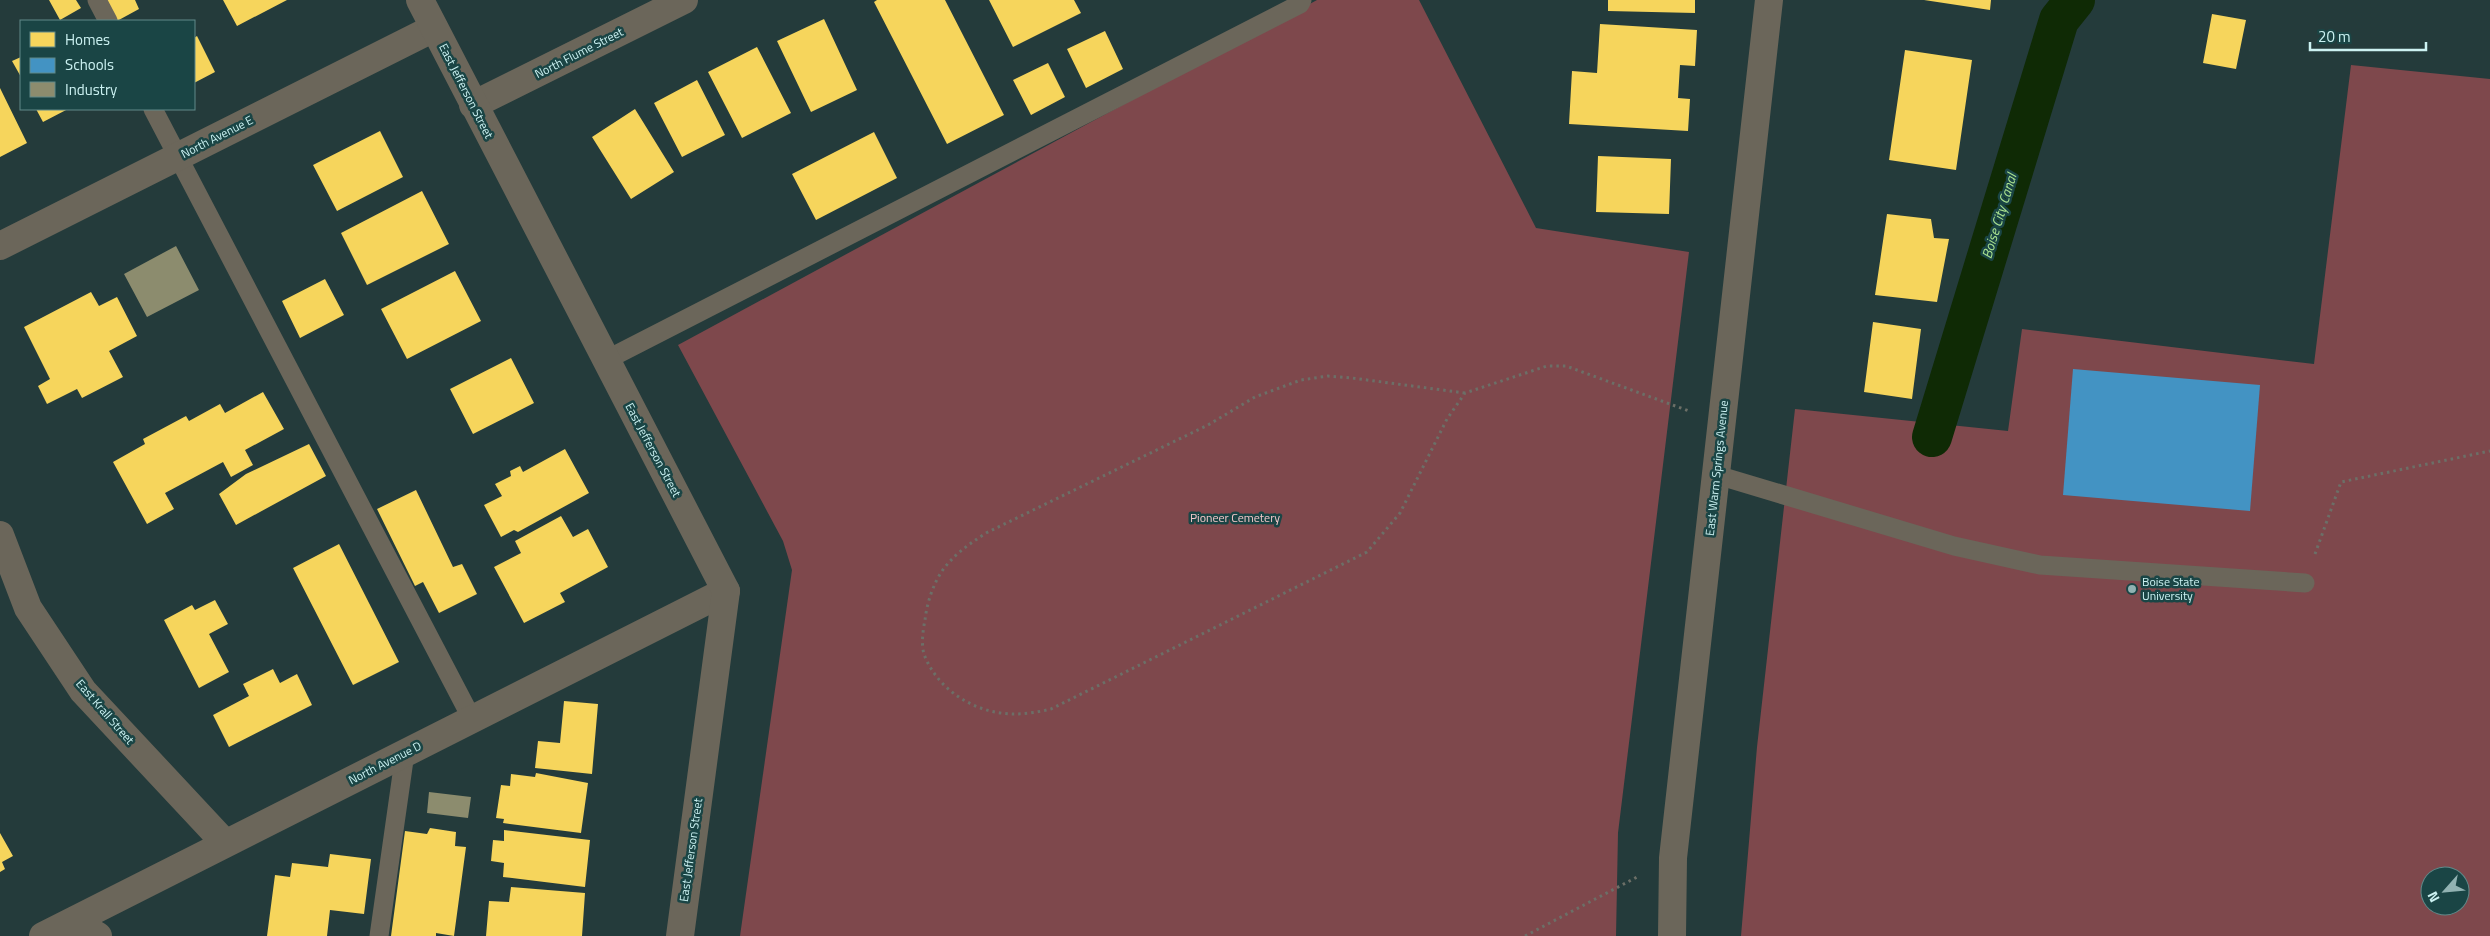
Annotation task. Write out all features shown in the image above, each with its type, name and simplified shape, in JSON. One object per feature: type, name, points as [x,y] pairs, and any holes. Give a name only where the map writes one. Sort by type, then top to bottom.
[{"type":"street","name":"East Jefferson Street","points":[[420,0],[726,591],[680,936]]},
{"type":"street","name":"North Flume Street","points":[[473,105],[684,0]]},
{"type":"street","name":"East Warm Springs Avenue","points":[[1672,936],[1673,858],[1717,475],[1768,0]]},
{"type":"street","name":"North Avenue E","points":[[0,246],[434,28]]},
{"type":"street","name":"East Krall Street","points":[[0,535],[28,608],[83,691],[225,843]]},
{"type":"street","name":"North Avenue D","points":[[43,936],[73,929],[225,843],[726,591]]},
{"type":"street","points":[[73,929],[98,936]]},
{"type":"lane","points":[[97,0],[107,20]]},
{"type":"lane","points":[[606,360],[1283,13],[1300,4],[1302,0]]},
{"type":"lane","points":[[155,110],[472,719]]},
{"type":"lane","points":[[1717,475],[1954,546],[2040,565],[2305,583]]},
{"type":"lane","points":[[379,936],[405,753]]},
{"type":"path","points":[[1465,393],[1447,419],[1400,512],[1367,552],[1051,709],[1013,714],[971,705],[950,691],[935,674],[924,653],[923,631],[926,607],[944,568],[959,551],[986,533],[1208,425],[1255,397],[1301,380],[1328,376],[1465,393],[1547,366],[1566,366],[1722,424]]},
{"type":"path","points":[[2305,583],[2341,482],[2490,451]]},
{"type":"path","points":[[1525,936],[1673,858]]},
{"type":"green space","name":"Pioneer Cemetery","points":[[1317,0],[1419,0],[1536,228],[1689,252],[1618,833],[1616,936],[740,936],[792,570],[783,541],[678,345]]},
{"type":"green space","name":"Boise State University","points":[[2351,65],[2490,79],[2490,936],[1741,936],[1757,747],[1795,409],[2008,431],[2022,329],[2314,364]]},
{"type":"building: Homes","points":[[49,0],[76,0],[81,8],[60,20]]},
{"type":"building: Homes","points":[[106,0],[135,0],[139,9],[116,20]]},
{"type":"building: Homes","points":[[223,0],[287,0],[237,26]]},
{"type":"building: Homes","points":[[877,0],[945,0],[1004,115],[947,144],[874,2]]},
{"type":"building: Homes","points":[[989,0],[1074,0],[1081,13],[1013,47]]},
{"type":"building: Homes","points":[[1608,0],[1695,0],[1695,13],[1608,11]]},
{"type":"building: Homes","points":[[1924,0],[1991,0],[1990,10]]},
{"type":"building: Homes","points":[[2212,14],[2246,20],[2236,69],[2203,63]]},
{"type":"building: Homes","points":[[824,19],[857,90],[811,112],[777,41]]},
{"type":"building: Homes","points":[[1600,24],[1697,30],[1695,66],[1680,65],[1678,98],[1690,99],[1688,131],[1569,124],[1572,71],[1597,73]]},
{"type":"building: Homes","points":[[1105,31],[1123,69],[1086,88],[1067,49]]},
{"type":"building: Homes","points":[[197,36],[215,72],[195,82],[195,37]]},
{"type":"building: Homes","points":[[757,47],[791,113],[742,138],[708,72]]},
{"type":"building: Homes","points":[[1905,50],[1972,60],[1956,170],[1889,160]]},
{"type":"building: Homes","points":[[20,57],[20,75],[12,61]]},
{"type":"building: Homes","points":[[1048,63],[1065,97],[1031,115],[1013,80]]},
{"type":"building: Homes","points":[[697,80],[725,135],[682,157],[654,103]]},
{"type":"building: Homes","points":[[0,88],[27,143],[0,157]]},
{"type":"building: Homes","points":[[635,109],[674,172],[631,199],[592,137]]},
{"type":"building: Homes","points":[[37,110],[66,110],[43,122]]},
{"type":"building: Homes","points":[[380,131],[403,177],[337,211],[313,165]]},
{"type":"building: Homes","points":[[874,132],[897,178],[816,220],[792,174]]},
{"type":"building: Homes","points":[[1598,156],[1671,159],[1669,214],[1596,212]]},
{"type":"building: Homes","points":[[422,191],[449,244],[367,285],[341,233]]},
{"type":"building: Homes","points":[[1887,214],[1931,219],[1934,238],[1949,239],[1937,302],[1875,295]]},
{"type":"building: Homes","points":[[455,271],[481,321],[407,359],[381,309]]},
{"type":"building: Homes","points":[[325,279],[344,315],[300,338],[282,301]]},
{"type":"building: Homes","points":[[91,292],[99,306],[117,297],[137,336],[109,351],[123,377],[82,398],[77,389],[47,404],[38,386],[50,379],[24,327]]},
{"type":"building: Homes","points":[[1873,322],[1921,329],[1912,399],[1864,392]]},
{"type":"building: Homes","points":[[511,358],[534,403],[473,434],[450,389]]},
{"type":"building: Homes","points":[[263,392],[284,429],[245,450],[253,465],[231,477],[223,462],[165,493],[174,509],[147,524],[113,462],[145,444],[143,439],[186,416],[189,421],[220,404],[225,413]]},
{"type":"building: Homes","points":[[309,444],[326,476],[236,525],[219,494],[246,474]]},
{"type":"building: Homes","points":[[565,449],[589,493],[518,532],[514,530],[501,537],[484,505],[502,496],[495,484],[511,476],[510,471],[520,466],[523,472]]},
{"type":"building: Homes","points":[[416,490],[453,567],[462,564],[477,594],[439,613],[423,582],[415,586],[377,509]]},
{"type":"building: Homes","points":[[561,516],[573,537],[588,529],[608,567],[560,593],[565,602],[524,623],[494,567],[521,553],[515,541]]},
{"type":"building: Homes","points":[[339,544],[399,662],[353,685],[293,568]]},
{"type":"building: Homes","points":[[215,600],[228,624],[209,634],[229,672],[199,688],[164,620],[192,605],[195,610]]},
{"type":"building: Homes","points":[[273,669],[280,683],[297,674],[312,705],[229,747],[213,715],[249,696],[243,684]]},
{"type":"building: Homes","points":[[564,701],[598,704],[592,774],[535,768],[538,741],[560,743]]},
{"type":"building: Homes","points":[[536,773],[588,783],[581,833],[503,823],[504,819],[496,818],[501,785],[510,786],[511,774],[535,777]]},
{"type":"building: Homes","points":[[430,828],[456,832],[455,846],[466,847],[454,936],[436,933],[436,936],[391,936],[405,831],[427,834]]},
{"type":"building: Homes","points":[[504,830],[590,840],[585,887],[503,877],[504,863],[491,861],[493,840],[504,841]]},
{"type":"building: Homes","points":[[0,833],[13,856],[2,862],[5,869],[0,872]]},
{"type":"building: Homes","points":[[330,854],[371,859],[364,914],[330,910],[327,936],[267,936],[275,875],[290,877],[292,863],[328,867]]},
{"type":"building: Homes","points":[[511,887],[585,893],[582,936],[486,936],[489,901],[509,902]]},
{"type":"building: Schools","points":[[2073,369],[2260,385],[2250,511],[2063,495]]},
{"type":"building: Industry","points":[[176,246],[199,290],[147,317],[124,274]]},
{"type":"building: Industry","points":[[429,792],[471,797],[468,818],[427,813]]},
{"type":"waterway","name":"Boise City Canal","points":[[1932,437],[2059,20],[2075,0]]},
{"type":"place","name":"Boise State University","points":[[2132,589]]}]
